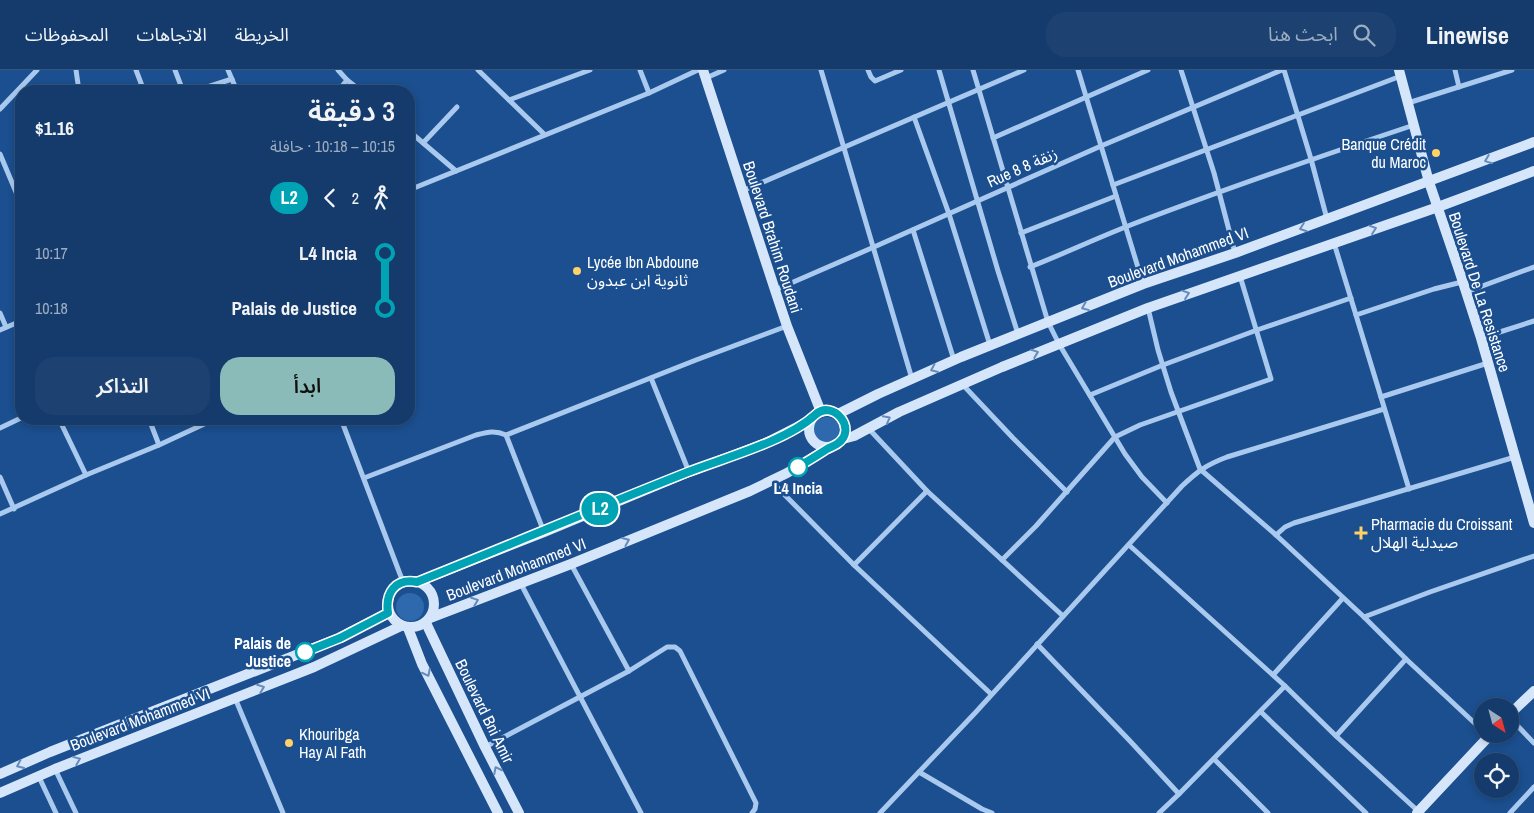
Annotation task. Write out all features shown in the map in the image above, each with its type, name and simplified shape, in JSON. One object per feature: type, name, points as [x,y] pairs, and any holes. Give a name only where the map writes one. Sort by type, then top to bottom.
[{"type":"main road","name":"Boulevard De La Resistance","points":[[1400,73],[1429,182],[1481,338],[1534,523]]},
{"type":"main road","name":"Boulevard Brahim Roudani","points":[[704,74],[774,290],[821,412]]},
{"type":"main road","name":"Boulevard Mohammed VI","points":[[838,414],[954,360],[1143,284],[1235,253],[1534,142]]},
{"type":"main road","points":[[843,440],[846,429],[842,418],[838,414],[830,411],[821,412],[811,420],[809,431],[814,442],[818,445],[830,447],[837,445],[843,440],[899,412],[1010,363],[1148,308],[1438,207],[1534,171]]},
{"type":"main road","name":"Boulevard Mohammed VI","points":[[417,582],[768,442],[811,420]]},
{"type":"main road","name":"Boulevard Mohammed VI","points":[[428,620],[571,564],[771,481],[830,447]]},
{"type":"main road","points":[[404,582],[417,582],[423,584],[432,594],[434,606],[428,620],[420,626],[405,627],[394,621],[388,613],[389,594],[395,586],[404,582]]},
{"type":"main road","name":"Boulevard Mohammed VI","points":[[0,774],[50,752],[340,638],[388,613]]},
{"type":"main road","name":"Boulevard Bni Amir","points":[[428,620],[485,747],[519,813]]},
{"type":"main road","name":"Boulevard Mohammed VI","points":[[0,793],[55,769],[314,667],[405,627]]},
{"type":"main road","points":[[405,627],[498,813]]},
{"type":"main road","points":[[1519,705],[1534,691]]},
{"type":"main road","points":[[1418,812],[1479,743]]},
{"type":"street","points":[[23,85],[37,70]]},
{"type":"street","points":[[76,70],[78,85]]},
{"type":"street","points":[[136,70],[142,85]]},
{"type":"street","points":[[175,70],[181,85]]},
{"type":"street","points":[[228,70],[234,85]]},
{"type":"street","points":[[338,70],[353,85]]},
{"type":"street","points":[[478,70],[544,134]]},
{"type":"street","points":[[509,100],[590,70]]},
{"type":"street","points":[[640,70],[649,93]]},
{"type":"street","points":[[415,188],[649,93],[698,70]]},
{"type":"street","points":[[704,74],[724,70]]},
{"type":"street","points":[[821,70],[912,379]]},
{"type":"street","points":[[868,70],[871,77],[875,80],[900,70]]},
{"type":"street","points":[[940,70],[1018,334]]},
{"type":"street","points":[[973,70],[1030,267],[1048,322],[1059,344],[1134,466],[1167,503]]},
{"type":"street","points":[[742,191],[1024,70]]},
{"type":"street","points":[[1078,70],[1143,284]]},
{"type":"street","points":[[993,138],[1148,70]]},
{"type":"street","points":[[1181,70],[1219,193],[1235,253]]},
{"type":"street","points":[[1283,70],[1311,159],[1327,219]]},
{"type":"street","name":"Rue 8 8 زنقة","points":[[774,290],[874,248],[1101,146],[1283,70]]},
{"type":"street","points":[[1454,70],[1459,87]]},
{"type":"street","points":[[1408,103],[1512,70]]},
{"type":"street","points":[[1113,185],[1298,116],[1400,73]]},
{"type":"street","points":[[214,85],[232,79]]},
{"type":"street","points":[[343,85],[347,80]]},
{"type":"street","points":[[0,109],[15,93]]},
{"type":"street","points":[[423,144],[457,107]]},
{"type":"street","points":[[914,117],[949,214],[990,345]]},
{"type":"street","points":[[1030,267],[1126,227],[1311,159],[1414,125]]},
{"type":"street","points":[[415,137],[456,171]]},
{"type":"street","points":[[0,154],[15,190]]},
{"type":"street","points":[[1021,233],[1116,196]]},
{"type":"street","points":[[913,230],[954,360]]},
{"type":"street","points":[[1334,243],[1409,488]]},
{"type":"street","points":[[1356,315],[1434,289],[1464,287],[1534,267]]},
{"type":"street","points":[[1002,560],[1067,492],[1115,436],[1178,411],[1271,379],[1240,276]]},
{"type":"street","points":[[1090,395],[1257,330],[1351,298]]},
{"type":"street","points":[[1148,308],[1163,365],[1200,469],[1276,535],[1474,722]]},
{"type":"street","points":[[0,313],[6,327]]},
{"type":"street","points":[[1481,338],[1534,321]]},
{"type":"street","points":[[0,330],[15,324]]},
{"type":"street","points":[[364,478],[489,431],[506,435],[787,326]]},
{"type":"street","points":[[1381,397],[1488,363]]},
{"type":"street","points":[[651,378],[689,472]]},
{"type":"street","points":[[963,384],[1067,492]]},
{"type":"street","points":[[880,813],[1182,486],[1200,469],[1227,457],[1384,409]]},
{"type":"street","points":[[0,428],[15,421]]},
{"type":"street","points":[[62,425],[86,475]]},
{"type":"street","points":[[151,425],[159,445]]},
{"type":"street","points":[[0,514],[202,425]]},
{"type":"street","points":[[342,425],[404,582]]},
{"type":"street","points":[[868,428],[926,491],[1063,616]]},
{"type":"street","points":[[506,435],[544,532]]},
{"type":"street","points":[[1276,535],[1285,527],[1294,523],[1515,457]]},
{"type":"street","points":[[0,477],[14,509]]},
{"type":"street","points":[[771,481],[854,565],[991,694]]},
{"type":"street","points":[[854,565],[926,491]]},
{"type":"street","points":[[1129,545],[1285,686],[1418,812]]},
{"type":"street","points":[[1364,617],[1534,556]]},
{"type":"street","points":[[571,564],[628,671]]},
{"type":"street","points":[[521,584],[641,813]]},
{"type":"street","points":[[1273,676],[1343,598]]},
{"type":"street","points":[[1037,644],[1179,794]]},
{"type":"street","points":[[485,747],[628,671],[667,648],[675,647],[680,651],[756,803],[752,813]]},
{"type":"street","points":[[1336,736],[1406,659]]},
{"type":"street","points":[[1158,813],[1285,686]]},
{"type":"street","points":[[235,698],[283,813]]},
{"type":"street","points":[[1261,712],[1366,813]]},
{"type":"street","points":[[1519,727],[1534,743]]},
{"type":"street","points":[[1214,759],[1268,813]]},
{"type":"street","points":[[55,769],[76,813]]},
{"type":"street","points":[[919,772],[980,811],[992,813]]},
{"type":"street","points":[[39,777],[56,813]]},
{"type":"street","points":[[1510,813],[1534,787]]},
{"type":"shaded area","points":[[827,417],[837,421],[841,431],[837,441],[827,445],[817,441],[813,431],[817,421]]},
{"type":"shaded area","points":[[410,593],[420,597],[424,607],[420,617],[410,621],[400,617],[396,607],[400,597]]},
{"type":"bus line","name":"L2","points":[[305,652],[364,627],[388,613],[389,594],[395,586],[404,582],[417,582],[768,442],[799,427],[821,412],[830,411],[838,414],[845,423],[846,429],[843,440],[798,467]]},
{"type":"place","name":"Banque Crédit du Maroc","points":[[1436,153]]},
{"type":"place","name":"Lycée Ibn Abdoune ثانوية ابن عبدون","points":[[577,271]]},
{"type":"place","name":"L4 Incia","points":[[798,467]]},
{"type":"place","name":"Pharmacie du Croissant صيدلية الهلال","points":[[1361,533]]},
{"type":"place","name":"Palais de Justice","points":[[305,652]]},
{"type":"place","name":"Khouribga Hay Al Fath","points":[[289,743]]}]
